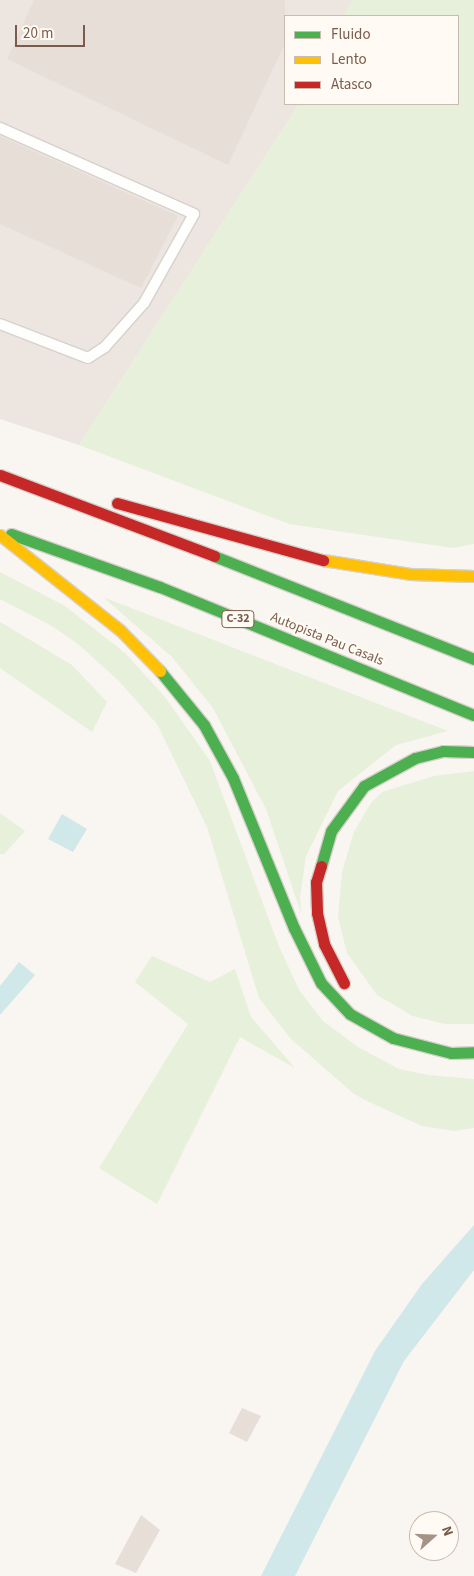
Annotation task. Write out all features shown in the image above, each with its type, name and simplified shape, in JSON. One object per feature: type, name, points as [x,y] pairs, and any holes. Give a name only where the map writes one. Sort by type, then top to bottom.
[{"type":"highway","points":[[0,475],[329,599],[474,659]]},
{"type":"highway","points":[[35,487],[112,501],[267,547],[339,564],[410,574],[474,576]]},
{"type":"highway","name":"Autopista Pau Casals","points":[[0,530],[160,587],[474,715]]},
{"type":"highway","points":[[0,535],[121,631],[176,688],[204,725],[233,778],[294,928],[321,983],[350,1014],[393,1038],[451,1053],[474,1052]]},
{"type":"highway","points":[[351,992],[338,976],[324,944],[317,913],[316,882],[331,831],[364,786],[388,770],[415,758],[443,751],[474,752]]},
{"type":"highway","points":[[363,1007],[393,1038]]},
{"type":"lane","points":[[0,128],[194,214],[144,303],[105,347],[88,358],[0,324]]},
{"type":"shaded area","points":[[0,0],[353,0],[345,15],[284,15],[284,105],[298,105],[79,445],[0,419]]},
{"type":"green space","points":[[353,0],[474,0],[474,544],[453,548],[289,524],[79,445],[298,105],[459,105],[459,15],[345,15]]},
{"type":"green space","points":[[0,572],[65,606],[125,653],[165,697],[210,761],[278,944],[299,990],[323,1021],[358,1047],[399,1069],[428,1075],[474,1079],[474,1128],[454,1131],[422,1126],[367,1101],[354,1094],[291,1039],[259,998],[207,827],[157,724],[119,681],[78,644],[52,626],[0,599]]},
{"type":"green space","points":[[103,597],[448,731],[396,745],[338,791],[306,856],[300,897],[301,913],[266,809],[213,708],[172,657]]},
{"type":"green space","points":[[0,622],[72,665],[107,702],[92,732],[0,668]]},
{"type":"green space","points":[[474,771],[474,1024],[445,1024],[413,1016],[377,995],[347,953],[338,917],[342,872],[354,832],[371,803],[382,792],[434,776]]},
{"type":"green space","points":[[0,813],[25,831],[4,854],[0,854]]},
{"type":"green space","points":[[152,956],[210,982],[235,969],[251,1017],[295,1068],[240,1037],[157,1204],[99,1168],[188,1024],[135,982]]},
{"type":"water","points":[[62,814],[87,829],[73,852],[48,839]]},
{"type":"water","points":[[19,962],[35,975],[0,1015],[0,986]]},
{"type":"water","points":[[474,1225],[474,1270],[404,1361],[295,1576],[261,1576],[375,1351],[422,1284]]},
{"type":"building","points":[[34,0],[285,0],[284,45],[228,165],[7,59]]},
{"type":"building","points":[[0,136],[178,216],[141,288],[0,224]]},
{"type":"building","points":[[242,1408],[261,1416],[247,1442],[229,1433]]},
{"type":"building","points":[[141,1515],[160,1530],[136,1573],[115,1564]]},
{"type":"traffic: fast","points":[[11,534],[160,587],[474,715]]},
{"type":"traffic: fast","points":[[214,556],[474,659]]},
{"type":"traffic: fast","points":[[160,671],[204,725],[233,778],[294,928],[321,983],[350,1014],[393,1038],[451,1053],[474,1052]]},
{"type":"traffic: fast","points":[[321,866],[331,831],[364,786],[415,758],[443,751],[474,752]]},
{"type":"traffic: slow","points":[[0,535],[121,631],[160,671]]},
{"type":"traffic: slow","points":[[323,560],[410,574],[474,576]]},
{"type":"traffic: jam","points":[[0,475],[214,556]]},
{"type":"traffic: jam","points":[[117,503],[323,560]]},
{"type":"traffic: jam","points":[[321,866],[316,882],[317,913],[324,944],[344,983]]}]
